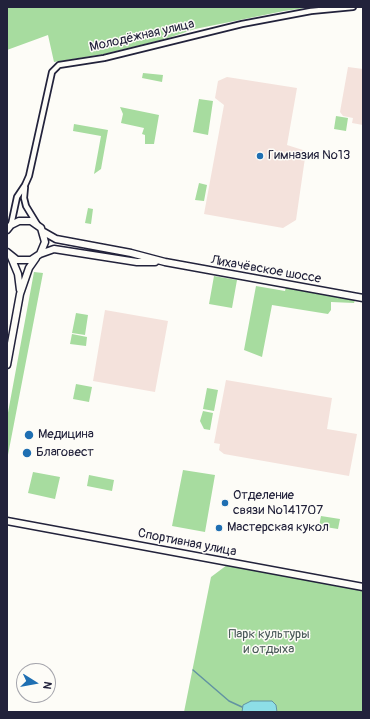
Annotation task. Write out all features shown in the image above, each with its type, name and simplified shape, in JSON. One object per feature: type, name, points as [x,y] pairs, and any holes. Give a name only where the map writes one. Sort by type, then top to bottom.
[{"type":"main road","name":"Лихачёвское шоссе","points":[[9,227],[23,220],[32,221],[56,239],[131,253],[165,262],[363,296]]},
{"type":"main road","points":[[7,365],[20,294],[30,268],[45,242],[41,228]]},
{"type":"main road","name":"Лихачёвское шоссе","points":[[8,252],[22,261],[38,256],[54,248],[137,262],[165,262]]},
{"type":"main road","points":[[8,252],[18,274],[20,294]]},
{"type":"main road","name":"Спортивная улица","points":[[7,521],[363,587]]},
{"type":"street","name":"Молодёжная улица","points":[[41,228],[26,206],[24,198],[25,185],[52,72],[59,65],[104,58],[242,24],[311,11],[353,7]]},
{"type":"street","name":"Молодёжная улица","points":[[9,227],[17,197],[25,185]]},
{"type":"shaded area","points":[[348,67],[363,69],[363,125],[352,123],[353,118],[343,116],[340,112]]},
{"type":"shaded area","name":"Гимназия №13","points":[[227,77],[297,88],[287,145],[306,151],[296,220],[283,228],[204,214],[224,105],[215,98],[218,81]]},
{"type":"shaded area","points":[[105,310],[168,321],[155,392],[93,381]]},
{"type":"shaded area","points":[[226,380],[332,398],[327,429],[357,434],[349,476],[224,454],[219,450],[220,444],[214,443]]},
{"type":"green space","points":[[7,7],[313,7],[284,11],[195,29],[165,39],[104,54],[54,62],[48,35],[7,50]]},
{"type":"green space","points":[[143,73],[163,75],[162,82],[142,78]]},
{"type":"green space","points":[[199,99],[213,101],[208,135],[193,132]]},
{"type":"green space","points":[[120,107],[159,115],[154,144],[145,144],[145,135],[142,134],[144,128],[121,123],[123,114]]},
{"type":"green space","points":[[336,116],[348,118],[346,131],[334,129]]},
{"type":"green space","points":[[74,124],[108,130],[101,169],[94,174],[101,136],[73,131]]},
{"type":"green space","points":[[199,183],[207,185],[204,201],[195,200]]},
{"type":"green space","points":[[88,208],[93,209],[91,224],[85,223]]},
{"type":"green space","points":[[34,272],[43,273],[7,460],[7,418]]},
{"type":"green space","points":[[214,276],[237,280],[232,308],[209,304]]},
{"type":"green space","points":[[256,286],[285,291],[286,287],[355,300],[354,303],[331,302],[331,310],[328,314],[272,305],[262,357],[244,350]]},
{"type":"green space","points":[[76,313],[88,315],[85,335],[72,333]]},
{"type":"green space","points":[[72,334],[87,337],[86,346],[70,344]]},
{"type":"green space","points":[[76,384],[92,387],[89,402],[73,399]]},
{"type":"green space","points":[[207,388],[218,390],[214,411],[203,409]]},
{"type":"green space","points":[[203,411],[213,413],[210,430],[204,429],[200,421]]},
{"type":"green space","points":[[183,470],[215,475],[205,532],[172,526]]},
{"type":"green space","points":[[33,472],[60,477],[55,499],[28,493]]},
{"type":"green space","points":[[89,475],[114,480],[112,491],[87,486]]},
{"type":"green space","points":[[321,516],[340,519],[338,529],[319,526]]},
{"type":"green space","name":"Парк культуры и отдыха","points":[[227,565],[363,590],[363,712],[184,712],[211,577]]},
{"type":"water","points":[[251,701],[272,701],[276,705],[277,712],[242,712],[243,705]]},
{"type":"waterway","points":[[193,670],[229,701],[242,707]]},
{"type":"place","name":"Гимназия №13","points":[[260,156]]},
{"type":"place","name":"Медицина","points":[[29,435]]},
{"type":"place","name":"Благовест","points":[[27,453]]},
{"type":"place","name":"Отделение связи №141707","points":[[225,503]]},
{"type":"place","name":"Мастерская кукол","points":[[219,528]]}]
